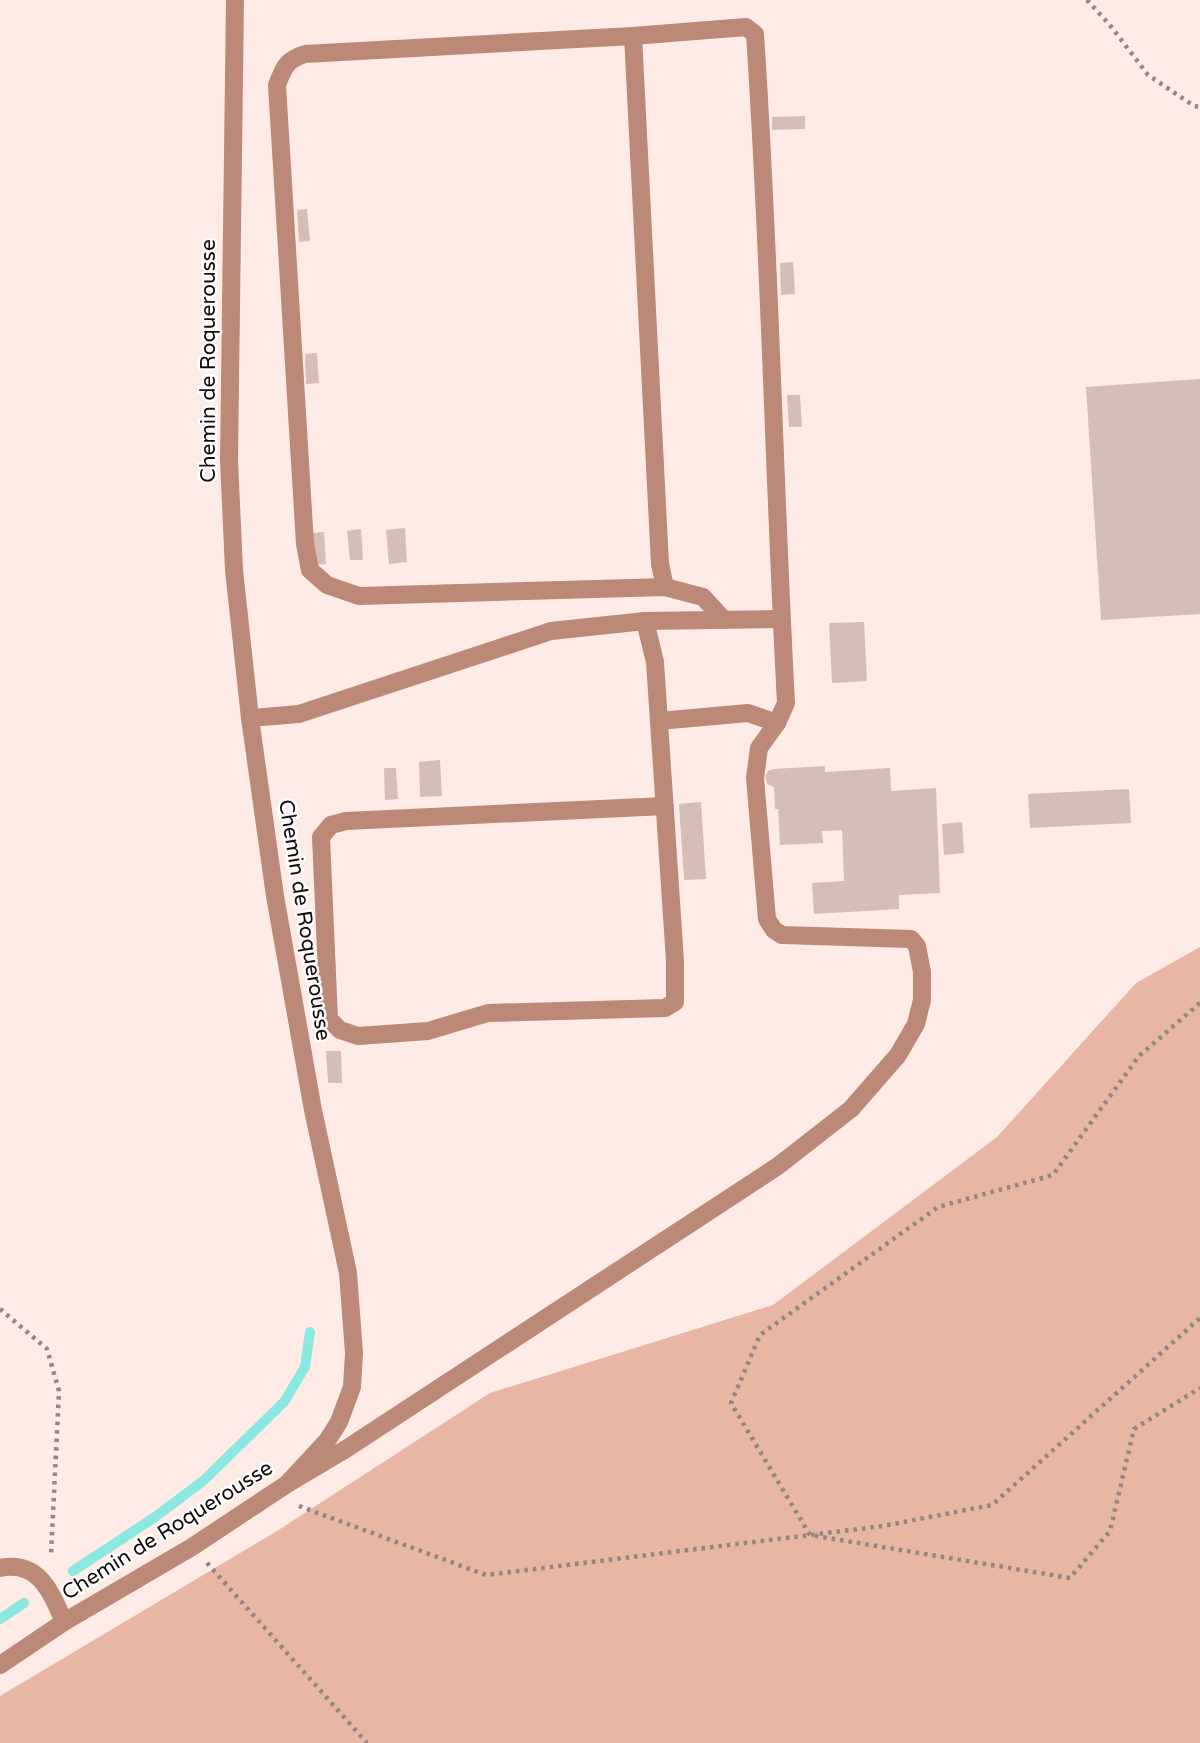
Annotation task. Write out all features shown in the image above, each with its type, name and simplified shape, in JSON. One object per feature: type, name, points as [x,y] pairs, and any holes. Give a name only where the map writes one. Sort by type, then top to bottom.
[{"type":"street","name":"Chemin de Roquerousse","points":[[0,1665],[64,1622],[192,1546],[287,1484],[327,1441],[339,1422],[352,1387],[354,1353],[348,1273],[313,1110],[277,910],[250,718],[234,570],[229,460],[235,0]]},
{"type":"street","points":[[287,1484],[346,1450],[778,1166],[851,1109],[898,1055],[915,1024],[922,1000],[922,972],[917,946],[911,939],[782,935],[774,930],[767,919],[755,778],[759,748],[777,723],[786,703],[766,276],[766,199],[755,34],[746,27],[305,54],[292,58],[283,68],[277,85],[305,544],[310,570],[327,585],[359,596],[665,587],[703,597],[724,620]]},
{"type":"street","points":[[633,36],[660,564],[665,587]]},
{"type":"street","points":[[250,718],[299,714],[551,631],[645,621],[781,619]]},
{"type":"street","points":[[645,621],[655,662],[665,806],[675,975],[675,1002],[665,1008],[488,1013],[428,1031],[358,1036],[340,1030],[329,1019],[321,837],[331,825],[346,821],[665,806]]},
{"type":"street","points":[[659,721],[748,713],[777,723]]},
{"type":"street","points":[[0,1568],[14,1565],[33,1573],[50,1588],[64,1622]]},
{"type":"path","points":[[1087,0],[1148,75],[1194,106],[1200,107]]},
{"type":"path","points":[[1200,1003],[1139,1056],[1053,1175],[937,1207],[761,1335],[731,1403],[810,1535],[1070,1578],[1110,1531],[1134,1429],[1200,1388]]},
{"type":"path","points":[[0,1309],[47,1349],[59,1391],[50,1588]]},
{"type":"path","points":[[287,1484],[298,1506],[486,1575],[883,1526],[992,1505],[1200,1318]]},
{"type":"path","points":[[192,1546],[367,1743]]},
{"type":"shaded area","points":[[1200,947],[1200,1743],[0,1743],[0,1696],[277,1531],[490,1393],[773,1305],[997,1137],[1136,983]]},
{"type":"building","points":[[805,116],[805,129],[772,130],[772,117]]},
{"type":"building","points":[[307,209],[310,241],[299,242],[297,210]]},
{"type":"building","points":[[793,262],[795,294],[781,295],[780,263]]},
{"type":"building","points":[[317,353],[319,383],[306,384],[305,354]]},
{"type":"building","points":[[1200,379],[1200,614],[1101,620],[1086,387]]},
{"type":"building","points":[[787,395],[800,395],[802,427],[789,427]]},
{"type":"building","points":[[405,528],[407,562],[389,564],[386,530]]},
{"type":"building","points":[[361,529],[363,560],[350,560],[347,531]]},
{"type":"building","points":[[324,532],[326,564],[313,565],[311,533]]},
{"type":"building","points":[[864,622],[867,681],[832,683],[829,623]]},
{"type":"building","points":[[440,760],[442,796],[420,797],[419,762]]},
{"type":"building","points":[[825,766],[825,772],[890,768],[891,791],[936,788],[940,893],[899,895],[899,909],[814,914],[812,883],[844,881],[842,830],[822,831],[823,843],[780,845],[774,787],[767,784],[765,776],[773,769]]},
{"type":"building","points":[[384,768],[396,768],[398,799],[385,800]]},
{"type":"building","points":[[1129,789],[1131,823],[1030,828],[1028,794]]},
{"type":"building","points":[[701,802],[706,879],[684,880],[679,804]]},
{"type":"building","points":[[962,822],[964,853],[944,855],[942,824]]},
{"type":"building","points":[[326,1051],[341,1051],[342,1083],[328,1083]]},
{"type":"waterway","points":[[73,1571],[155,1517],[203,1481],[284,1402],[305,1367],[310,1332]]},
{"type":"waterway","points":[[0,1619],[24,1603]]}]
